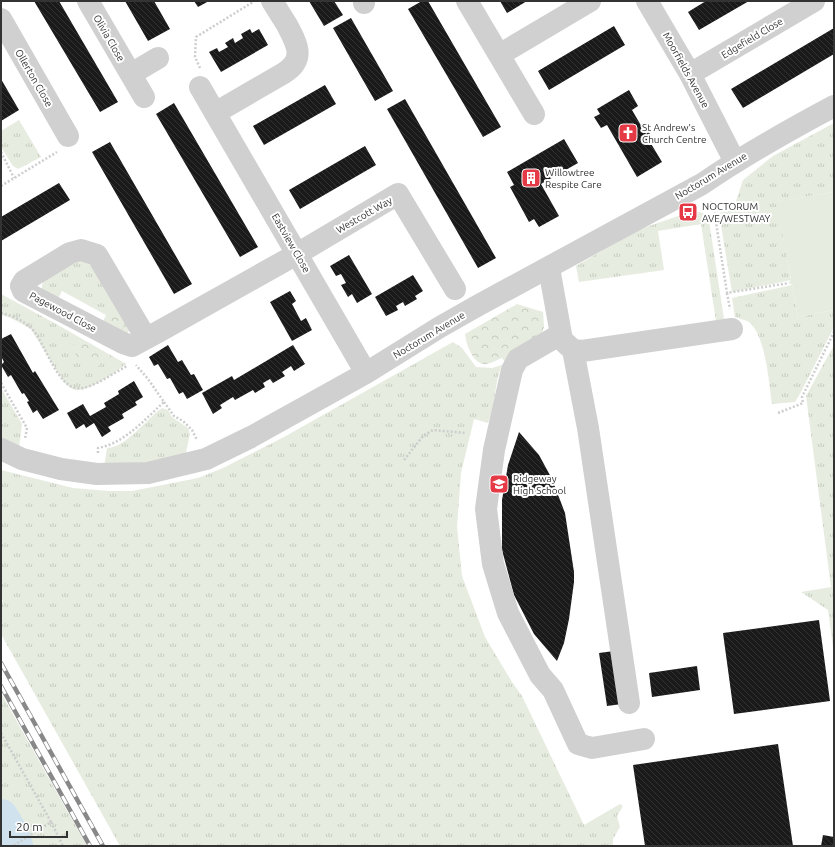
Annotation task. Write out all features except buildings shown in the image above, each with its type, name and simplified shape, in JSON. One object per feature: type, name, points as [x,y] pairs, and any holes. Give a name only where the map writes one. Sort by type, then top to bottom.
[{"type":"street","name":"Olivia Close","points":[[88,1],[144,97]]},
{"type":"street","points":[[215,113],[291,69],[295,63],[298,56],[298,48],[294,38],[272,1]]},
{"type":"street","points":[[467,1],[534,114]]},
{"type":"street","points":[[499,56],[590,1]]},
{"type":"street","name":"Moorfields Avenue","points":[[647,1],[690,74],[734,162]]},
{"type":"street","name":"Edgefield Close","points":[[690,74],[814,1]]},
{"type":"street","name":"Ollerton Close","points":[[1,19],[68,136]]},
{"type":"street","points":[[131,74],[158,58]]},
{"type":"street","name":"Eastview Close","points":[[200,87],[366,373]]},
{"type":"street","name":"Noctorum Avenue","points":[[1,449],[22,459],[61,469],[97,474],[148,472],[206,459],[251,437],[366,373],[440,327],[702,184],[734,162],[798,124],[834,106]]},
{"type":"street","name":"Westcott Way","points":[[297,254],[398,194],[455,289]]},
{"type":"street","name":"Pagewood Close","points":[[146,338],[97,255],[81,250],[70,253],[24,280],[21,286],[23,291],[123,343],[132,346],[297,254]]},
{"type":"street","points":[[549,268],[588,428],[629,703]]},
{"type":"street","points":[[567,342],[582,351],[732,329]]},
{"type":"street","points":[[567,342],[518,359],[512,370],[494,450],[486,509],[493,564],[508,613],[540,675],[553,690],[578,744],[592,748],[644,739]]},
{"type":"path","points":[[200,87],[207,83],[195,57],[196,37],[254,1]]},
{"type":"path","points":[[1,186],[72,143],[68,136]]},
{"type":"path","points":[[1,152],[14,178]]},
{"type":"path","points":[[702,184],[710,196],[715,216],[728,293],[789,282]]},
{"type":"path","points":[[1,313],[21,320],[32,328],[57,371],[65,382],[72,388],[82,388],[92,384],[134,362],[174,416],[183,421],[192,430],[206,459]]},
{"type":"path","points":[[778,413],[803,403],[802,397],[834,332]]},
{"type":"path","points":[[1,383],[27,428],[22,459]]},
{"type":"path","points":[[97,474],[98,448],[109,446],[123,439],[164,402]]},
{"type":"path","points":[[404,460],[423,436],[433,430],[466,433]]},
{"type":"path","points":[[1,733],[63,846]]},
{"type":"path","points":[[13,846],[51,822]]},
{"type":"green space","points":[[19,120],[41,157],[18,169],[13,166],[1,147],[1,131]]},
{"type":"green space","points":[[834,123],[834,199],[833,192],[777,202],[791,280],[732,292],[719,213],[733,210],[743,180],[773,156]]},
{"type":"green space","points":[[833,192],[834,310],[798,317],[792,285],[789,283],[791,279],[776,202]]},
{"type":"green space","points":[[693,211],[708,214],[724,319],[716,321],[701,224],[658,231],[664,270],[579,282],[576,266],[640,229]]},
{"type":"green space","points":[[83,261],[94,267],[129,330],[127,336],[100,328],[106,315],[62,291],[56,303],[42,294],[42,285],[44,280],[72,263]]},
{"type":"green space","points":[[792,285],[798,317],[834,310],[834,327],[795,402],[772,404],[766,361],[759,338],[755,329],[749,322],[735,317],[732,298]]},
{"type":"green space","points":[[1,294],[126,364],[95,385],[82,390],[72,389],[63,381],[31,329],[11,318],[1,315]]},
{"type":"green space","points":[[517,304],[543,312],[544,327],[542,334],[505,362],[502,358],[488,364],[479,363],[470,352],[465,334]]},
{"type":"green space","points":[[110,312],[117,312],[123,316],[123,327],[119,336],[107,331],[106,316]]},
{"type":"green space","points":[[76,342],[91,344],[92,352],[101,350],[105,355],[99,366],[90,363],[86,359],[77,359],[73,346]]},
{"type":"green space","points":[[453,342],[462,348],[476,367],[492,368],[502,365],[499,372],[491,416],[488,423],[474,419],[461,473],[457,527],[462,576],[485,637],[522,696],[584,825],[620,804],[623,806],[617,816],[620,827],[613,839],[613,846],[120,846],[1,634],[1,603],[3,601],[1,598],[1,470],[73,488],[109,491],[132,491],[198,478],[223,468],[284,437]]},
{"type":"green space","points":[[834,345],[834,655],[828,610],[801,592],[831,587],[806,396]]},
{"type":"green space","points":[[1,388],[22,424],[19,448],[1,440]]},
{"type":"green space","points":[[162,408],[168,410],[172,417],[188,428],[190,434],[185,457],[173,460],[104,467],[107,448],[122,443],[129,438]]},
{"type":"green space","points":[[1,693],[87,846],[1,846]]},
{"type":"waterway","points":[[1,816],[13,836],[16,846]]},
{"type":"railway","points":[[1,663],[103,846]]},
{"type":"railway","points":[[1,686],[90,846]]},
{"type":"place","name":"St Andrew's Church Centre","points":[[628,133]]},
{"type":"place","name":"Willowtree Respite Care","points":[[531,178]]},
{"type":"place","name":"NOCTORUM AVE/WESTWAY","points":[[688,212]]},
{"type":"place","name":"Ridgeway High School","points":[[499,484]]}]
